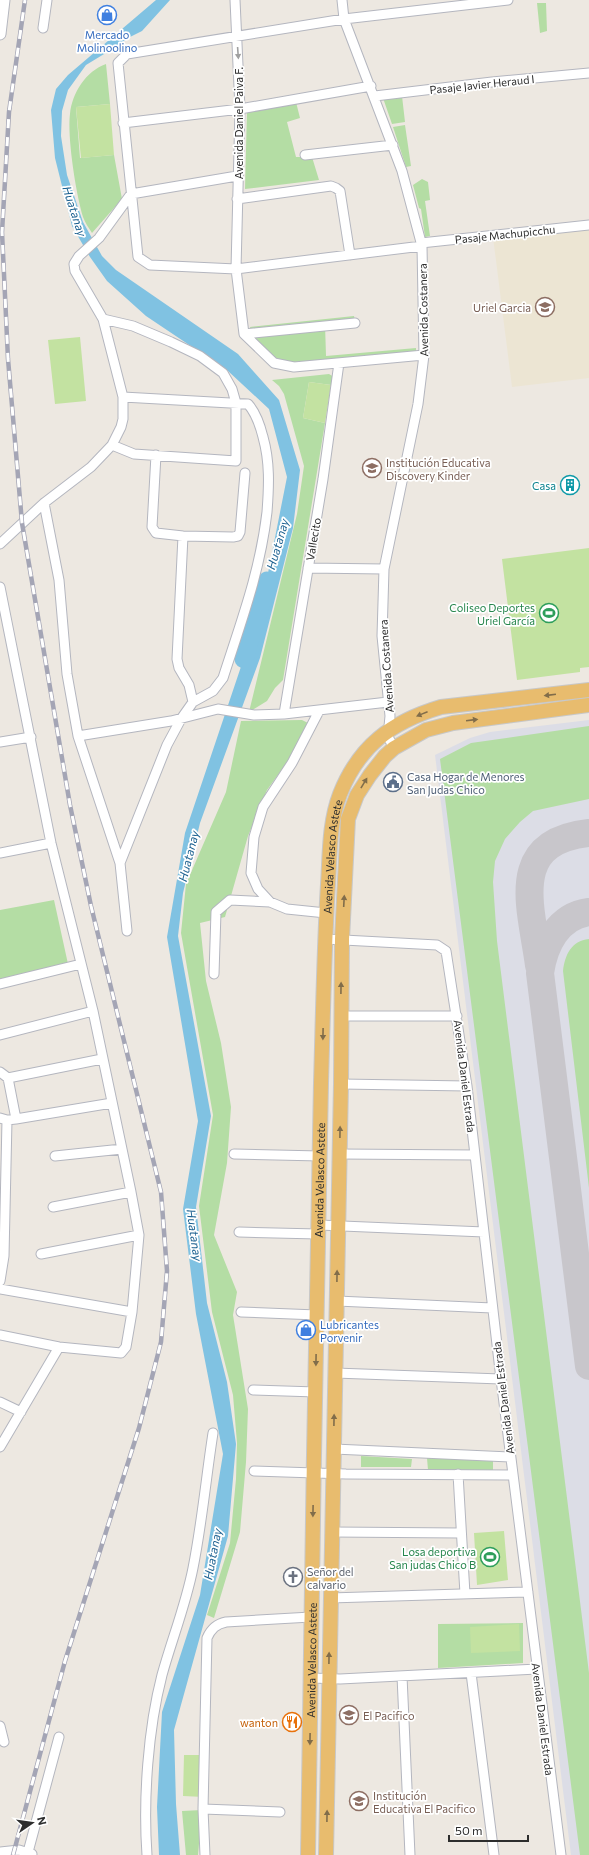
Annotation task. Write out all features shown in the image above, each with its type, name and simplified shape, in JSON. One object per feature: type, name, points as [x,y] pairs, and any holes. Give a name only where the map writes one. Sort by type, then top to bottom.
[{"type":"highway","name":"Avenida Velasco Astete","points":[[308,1855],[318,1229],[325,939],[332,824],[339,797],[352,768],[368,746],[389,731],[421,713],[440,708],[589,690]]},
{"type":"highway","name":"Avenida Velasco Astete","points":[[326,1855],[341,1084],[342,940],[348,819],[357,795],[370,775],[394,748],[426,730],[453,723],[589,705]]},
{"type":"street","points":[[0,32],[4,0]]},
{"type":"street","points":[[43,28],[47,0]]},
{"type":"street","name":"Avenida Daniel Paiva F.","points":[[235,0],[240,109],[236,269],[244,334]]},
{"type":"street","name":"Avenida Costanera","points":[[342,0],[344,19],[375,96],[402,171],[421,244],[424,355],[418,404],[384,569],[382,636],[390,743],[394,748]]},
{"type":"street","name":"Pasaje Machupicchu","points":[[508,0],[344,19],[127,54],[118,63],[130,194],[138,257],[150,265],[236,269],[350,255],[421,244],[589,225]]},
{"type":"street","name":"Pasaje Javier Heraud I","points":[[375,96],[492,82],[589,73]]},
{"type":"street","points":[[123,123],[240,109],[371,86]]},
{"type":"street","points":[[305,155],[393,145]]},
{"type":"street","points":[[0,544],[44,503],[91,467],[112,445],[123,419],[123,397],[103,319],[74,271],[74,264],[79,256],[99,238],[130,194],[238,176]]},
{"type":"street","points":[[238,199],[331,186],[336,188],[340,191],[350,255]]},
{"type":"street","points":[[103,319],[133,326],[200,356],[223,373],[232,389],[236,403],[236,461],[134,454],[112,445]]},
{"type":"street","points":[[244,334],[355,323]]},
{"type":"street","points":[[244,334],[274,363],[294,367],[424,355]]},
{"type":"street","name":"Vallecito","points":[[284,714],[323,479],[339,363]]},
{"type":"street","points":[[120,863],[168,745],[181,719],[194,702],[213,691],[223,678],[255,581],[263,544],[269,490],[267,452],[259,423],[250,406],[245,403],[123,397]]},
{"type":"street","points":[[156,455],[153,530],[156,533],[183,536],[238,536],[240,532],[245,473]]},
{"type":"street","points":[[44,503],[57,567],[67,674],[78,736],[120,863],[127,931]]},
{"type":"street","points":[[183,536],[177,659],[179,668],[189,685],[194,702]]},
{"type":"street","points":[[308,568],[384,569]]},
{"type":"street","points":[[0,586],[4,635],[31,737],[51,843],[93,1011],[139,1235],[132,1312],[126,1347],[121,1353],[59,1347],[0,1335]]},
{"type":"street","points":[[78,736],[181,719],[218,709],[254,715],[284,714],[388,702]]},
{"type":"street","points":[[270,902],[258,889],[251,873],[254,837],[263,807],[292,763],[319,711]]},
{"type":"street","points":[[0,742],[31,737]]},
{"type":"street","points":[[0,853],[51,843]]},
{"type":"street","points":[[214,974],[216,912],[230,900],[270,902],[287,909],[326,913]]},
{"type":"street","points":[[325,939],[342,940]]},
{"type":"street","name":"Avenida Daniel Estrada","points":[[342,940],[437,945],[446,951],[458,1016],[467,1086],[500,1379],[560,1855]]},
{"type":"street","points":[[0,984],[81,964]]},
{"type":"street","points":[[0,1035],[93,1011]]},
{"type":"street","points":[[341,1016],[458,1016]]},
{"type":"street","points":[[0,1072],[8,1078],[102,1059]]},
{"type":"street","points":[[0,1281],[4,1256],[8,1078]]},
{"type":"street","points":[[341,1084],[467,1086]]},
{"type":"street","points":[[8,1119],[112,1103]]},
{"type":"street","points":[[55,1156],[122,1149]]},
{"type":"street","points":[[234,1154],[320,1156]]},
{"type":"street","points":[[339,1154],[475,1155]]},
{"type":"street","points":[[53,1207],[131,1192]]},
{"type":"street","points":[[239,1232],[318,1229],[338,1226],[484,1232]]},
{"type":"street","points":[[41,1254],[139,1235]]},
{"type":"street","points":[[0,1289],[132,1312]]},
{"type":"street","points":[[337,1301],[492,1308]]},
{"type":"street","points":[[240,1312],[317,1316]]},
{"type":"street","points":[[0,1447],[59,1347]]},
{"type":"street","points":[[335,1373],[500,1379]]},
{"type":"street","points":[[253,1390],[316,1392]]},
{"type":"street","points":[[0,1402],[21,1412]]},
{"type":"street","points":[[147,1855],[144,1822],[150,1744],[162,1676],[185,1602],[193,1568],[213,1433]]},
{"type":"street","points":[[334,1449],[510,1457]]},
{"type":"street","points":[[254,1471],[512,1475]]},
{"type":"street","points":[[458,1474],[460,1533],[465,1594]]},
{"type":"street","points":[[332,1532],[460,1533]]},
{"type":"street","points":[[330,1598],[528,1592]]},
{"type":"street","points":[[205,1855],[203,1809],[205,1651],[207,1638],[210,1631],[217,1624],[226,1622],[311,1617]]},
{"type":"street","points":[[311,1678],[329,1679],[537,1669]]},
{"type":"street","points":[[471,1673],[494,1855]]},
{"type":"street","points":[[402,1676],[410,1855]]},
{"type":"street","points":[[0,1726],[4,1742]]},
{"type":"street","points":[[0,1852],[31,1853],[59,1737]]},
{"type":"street","points":[[203,1809],[280,1812]]},
{"type":"shaded area","name":"Uriel Garcia","points":[[589,226],[589,378],[512,387],[493,237]]},
{"type":"shaded area","points":[[589,720],[589,1855],[571,1855],[435,755],[470,738],[490,732]]},
{"type":"green space","points":[[537,3],[546,3],[547,31],[540,33]]},
{"type":"green space","points":[[106,64],[110,104],[76,107],[80,158],[114,155],[122,199],[92,233],[83,217],[78,194],[71,151],[69,124],[71,106],[81,84],[92,72]]},
{"type":"green space","points":[[402,96],[405,122],[392,124],[383,98]]},
{"type":"green space","points":[[296,102],[300,118],[287,122],[296,157],[312,157],[319,180],[245,189],[247,111]]},
{"type":"green space","points":[[110,104],[114,155],[81,158],[76,107]]},
{"type":"green space","points":[[405,125],[411,166],[406,167],[393,127]]},
{"type":"green space","points":[[422,179],[428,182],[430,200],[425,201],[430,236],[425,237],[421,209],[419,208],[413,185]]},
{"type":"green space","points":[[354,316],[355,321],[325,324],[326,356],[416,348],[416,356],[274,367],[253,340],[250,327]]},
{"type":"green space","points":[[80,337],[86,401],[55,404],[48,340]]},
{"type":"green space","points":[[329,374],[334,377],[331,385],[309,382],[303,418],[325,423],[283,680],[275,688],[267,701],[249,712],[297,514],[304,466],[284,394],[279,386],[272,380]]},
{"type":"green space","points":[[309,382],[331,385],[325,423],[303,418]]},
{"type":"green space","name":"Coliseo Deportes Uriel García","points":[[589,548],[589,667],[580,668],[580,672],[517,680],[502,559]]},
{"type":"green space","points":[[302,720],[310,724],[288,761],[267,790],[248,836],[225,917],[200,923],[206,981],[221,1043],[231,1107],[227,1163],[214,1235],[237,1292],[233,1315],[248,1409],[246,1462],[240,1532],[214,1618],[207,1615],[230,1543],[236,1479],[237,1443],[233,1395],[212,1312],[199,1206],[213,1115],[181,933],[186,884],[226,792],[241,721]]},
{"type":"green space","points":[[589,726],[589,799],[533,811],[520,822],[505,839],[495,861],[493,882],[497,941],[589,1673],[589,1855],[580,1855],[440,759],[471,743]]},
{"type":"green space","points":[[54,900],[68,964],[0,984],[0,910]]},
{"type":"green space","points":[[589,939],[589,1188],[563,971],[567,954],[573,946],[583,940]]},
{"type":"green space","points":[[361,1456],[412,1459],[411,1467],[361,1467]]},
{"type":"green space","points":[[427,1458],[493,1460],[493,1470],[428,1470]]},
{"type":"green space","name":"Losa deportiva San judas Chico B","points":[[504,1531],[508,1580],[477,1585],[474,1533]]},
{"type":"green space","points":[[523,1623],[523,1663],[438,1668],[438,1624]]},
{"type":"green space","points":[[519,1624],[520,1651],[471,1653],[470,1627]]},
{"type":"green space","points":[[184,1755],[205,1755],[204,1797],[183,1796]]},
{"type":"green space","points":[[202,1810],[198,1855],[186,1855],[182,1811]]},
{"type":"water","points":[[156,0],[170,0],[142,31],[128,38],[86,65],[68,90],[62,111],[61,136],[67,175],[83,222],[102,256],[116,270],[238,354],[279,400],[300,470],[293,528],[260,658],[200,823],[183,893],[178,936],[211,1116],[196,1207],[207,1303],[227,1382],[236,1444],[228,1536],[174,1730],[176,1804],[180,1855],[159,1855],[157,1807],[162,1712],[200,1595],[223,1454],[196,1314],[183,1209],[198,1121],[167,937],[185,833],[254,628],[267,578],[287,477],[269,409],[228,371],[146,316],[107,281],[90,257],[72,226],[55,158],[51,110],[56,89],[68,75]]},
{"type":"waterway","name":"Huatanay","points":[[244,659],[267,581]]},
{"type":"taxiway","points":[[539,965],[530,900],[530,880],[535,863],[545,849],[563,839],[589,833]]},
{"type":"taxiway","points":[[589,912],[569,919],[554,934],[545,952],[540,973],[589,1366]]},
{"type":"railway","points":[[13,1855],[65,1661],[139,1428],[161,1342],[167,1271],[161,1192],[91,906],[70,805],[22,523],[8,359],[2,232],[9,112],[25,0]]},
{"type":"place","name":"Mercado Molinoolino","points":[[107,15]]},
{"type":"place","name":"Uriel Garcia","points":[[545,307]]},
{"type":"place","name":"Institución Educativa Discovery Kinder","points":[[372,468]]},
{"type":"place","name":"Casa","points":[[570,485]]},
{"type":"place","name":"Coliseo Deportes Uriel García","points":[[549,613]]},
{"type":"place","name":"Casa Hogar de Menores San Judas Chico","points":[[393,782]]},
{"type":"place","name":"Lubricantes Porvenir","points":[[306,1330]]},
{"type":"place","name":"Losa deportiva San judas Chico B","points":[[490,1557]]},
{"type":"place","name":"Señor del calvario","points":[[293,1577]]},
{"type":"place","name":"El Pacifico","points":[[349,1715]]},
{"type":"place","name":"wanton","points":[[292,1722]]},
{"type":"place","name":"Institución Educativa El Pacifico","points":[[359,1801]]}]
